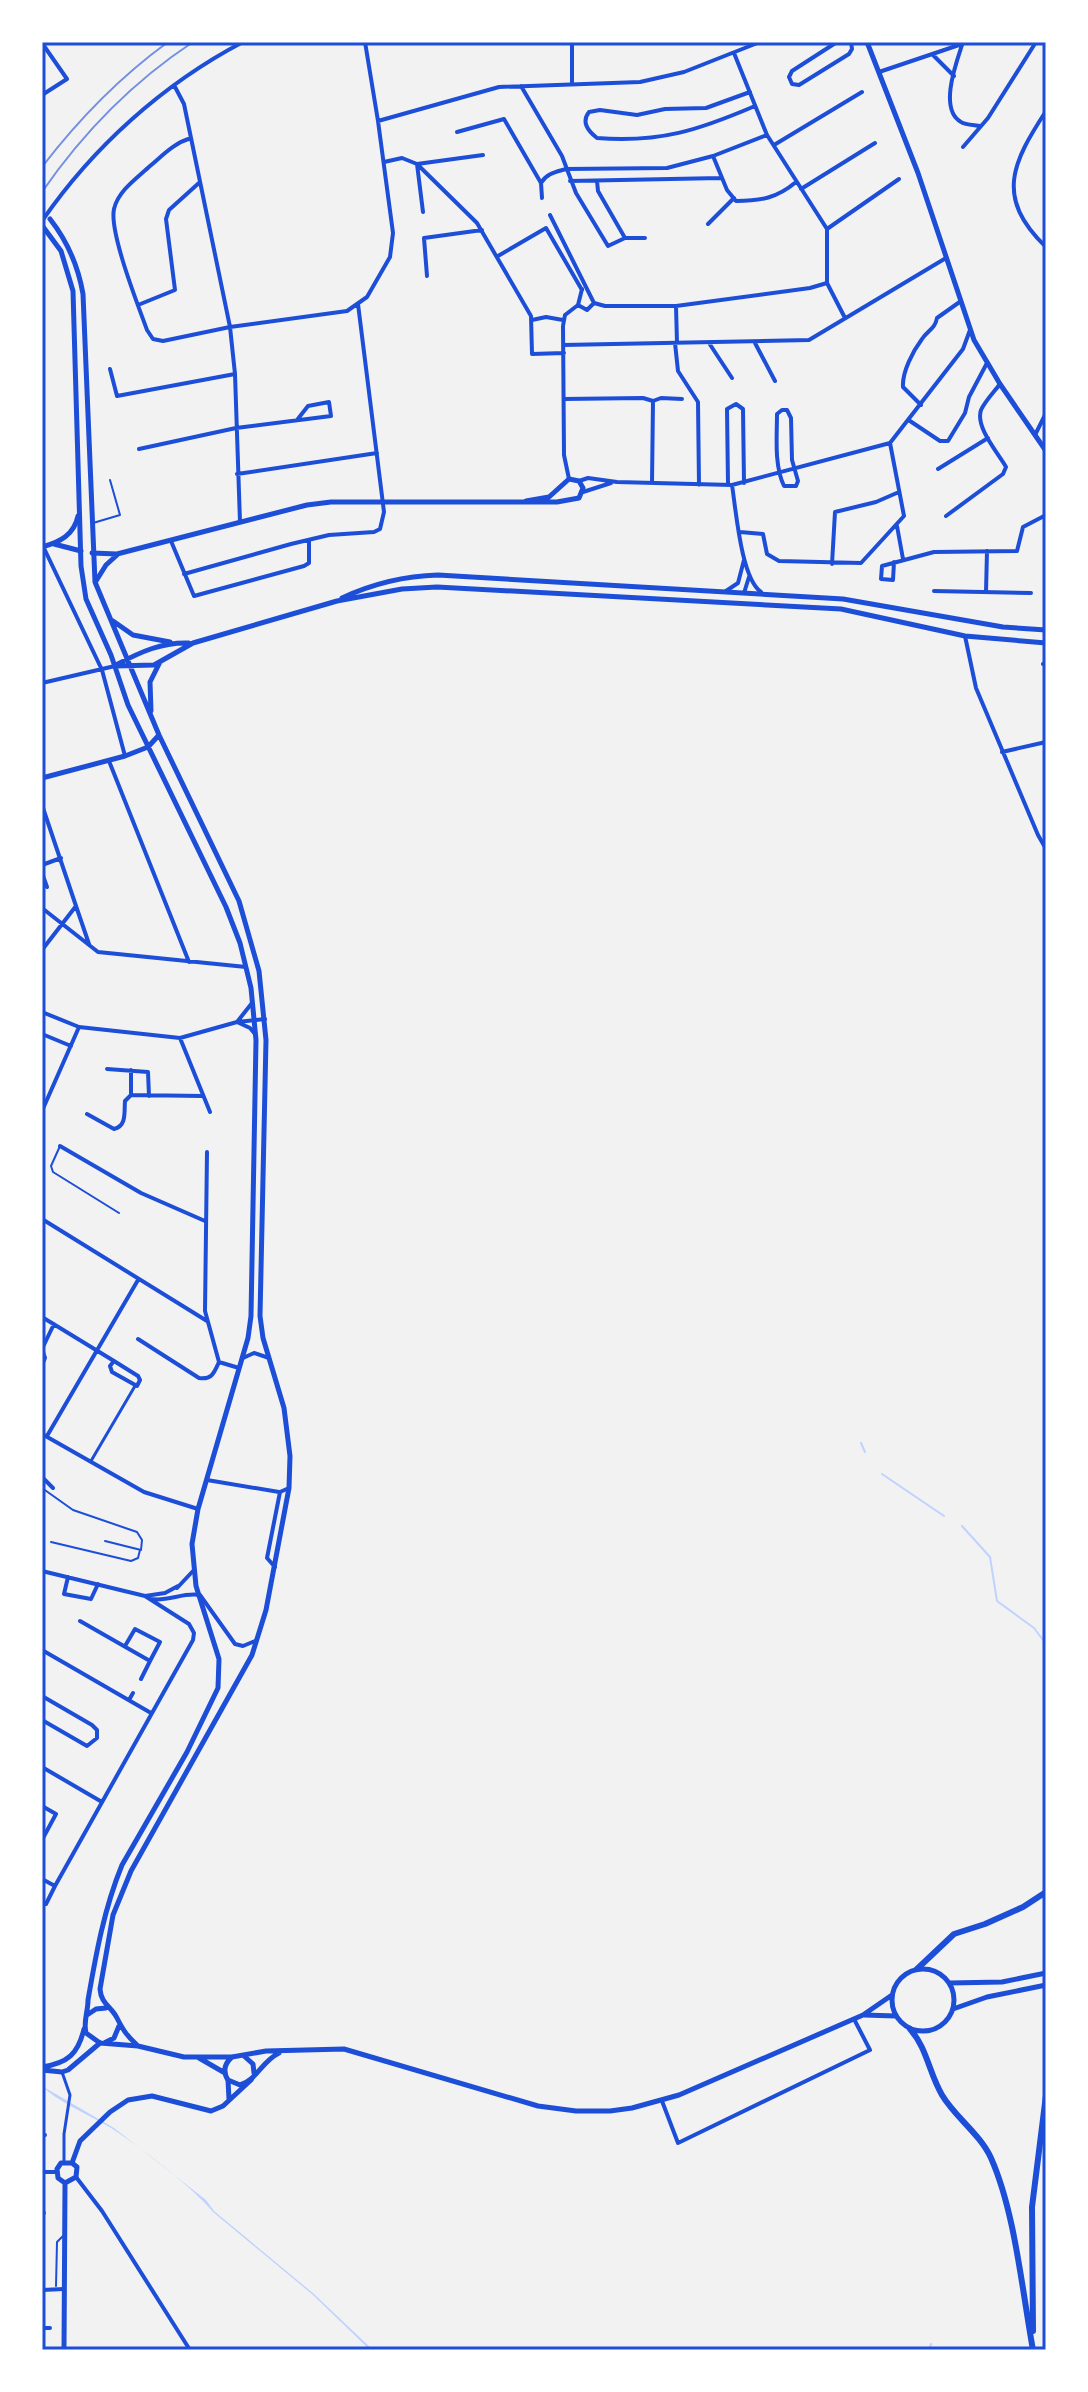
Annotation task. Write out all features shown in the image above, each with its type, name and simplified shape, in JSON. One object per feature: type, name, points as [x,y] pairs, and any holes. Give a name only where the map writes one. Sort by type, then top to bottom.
[{"type":"highway","points":[[917,1969],[954,1934],[1010,1913],[1046,1892]]},
{"type":"highway","points":[[910,2029],[920,2040],[934,2081],[944,2099],[990,2155],[1003,2193],[1033,2350]]},
{"type":"highway","points":[[1033,2350],[1032,2207],[1046,2095]]},
{"type":"main road","points":[[867,42],[918,173],[978,347],[1046,451]]},
{"type":"main road","points":[[50,219],[70,249],[83,294],[95,582],[159,735],[239,901],[256,957],[265,1019],[260,1316],[263,1338],[284,1408],[290,1456],[289,1488],[275,1567],[252,1655],[125,1885],[113,1915],[100,1989],[102,2002],[111,2010],[125,2035],[138,2046]]},
{"type":"main road","points":[[42,2068],[70,2059],[75,2054],[87,2015],[104,1913],[114,1884],[187,1752],[218,1688],[219,1659],[193,1571],[192,1544],[198,1509],[242,1358],[251,1316],[256,1036],[246,967],[226,907],[128,705],[86,599],[81,551],[73,291],[61,251],[43,224]]},
{"type":"main road","points":[[42,546],[53,544],[92,553],[117,554],[319,504],[572,501],[583,492],[579,481],[569,479],[549,497],[526,501]]},
{"type":"main road","points":[[562,487],[565,498],[572,501]]},
{"type":"main road","points":[[53,544],[75,528],[80,508]]},
{"type":"main road","points":[[95,582],[117,554]]},
{"type":"main road","points":[[337,601],[372,584],[410,576],[451,575],[854,601],[1003,627],[1046,630]]},
{"type":"main road","points":[[410,576],[411,588]]},
{"type":"main road","points":[[115,666],[148,666],[193,643],[337,601],[411,588],[437,587],[841,609],[965,636],[1046,643]]},
{"type":"main road","points":[[731,605],[744,593]]},
{"type":"main road","points":[[110,619],[133,635],[193,643]]},
{"type":"main road","points":[[115,666],[171,642]]},
{"type":"main road","points":[[152,716],[150,682],[160,662]]},
{"type":"main road","points":[[42,778],[125,756],[148,747],[159,735]]},
{"type":"main road","points":[[84,2028],[89,2038],[102,2043],[138,2046],[198,2058],[328,2048],[358,2051],[538,2106],[610,2111],[662,2101],[863,2015],[892,1995],[898,1981],[917,1969],[929,1969],[941,1974],[950,1983],[955,2000],[950,2017],[936,2029],[919,2031],[910,2029],[896,2016],[892,1995]]},
{"type":"main road","points":[[950,1983],[1002,1982],[1046,1973]]},
{"type":"main road","points":[[953,2009],[987,1997],[1046,1985]]},
{"type":"main road","points":[[87,2015],[101,2008],[111,2010]]},
{"type":"main road","points":[[863,2015],[896,2016]]},
{"type":"main road","points":[[42,2068],[62,2072],[71,2068],[117,2034],[119,2025]]},
{"type":"main road","points":[[72,2163],[74,2153],[87,2133],[128,2100],[144,2096],[211,2111],[223,2106],[263,2062],[284,2051]]},
{"type":"main road","points":[[242,2055],[253,2064],[252,2077]]},
{"type":"main road","points":[[229,2100],[225,2066],[232,2057]]},
{"type":"main road","points":[[198,2058],[225,2073]]},
{"type":"main road","points":[[228,2080],[240,2085],[252,2077]]},
{"type":"main road","points":[[64,2162],[72,2163],[78,2171],[76,2177],[65,2183],[56,2172],[64,2162]]},
{"type":"main road","points":[[64,2350],[65,2183]]},
{"type":"street","points":[[43,224],[65,188],[106,144],[174,85],[243,42]]},
{"type":"street","points":[[191,138],[177,144],[148,168],[125,190],[114,207],[114,226],[138,305],[153,339],[163,341],[230,327],[347,311],[374,287],[390,257],[392,245],[392,217],[365,42]]},
{"type":"street","points":[[572,42],[572,83]]},
{"type":"street","points":[[378,121],[499,87],[661,79],[760,42]]},
{"type":"street","points":[[837,42],[792,71],[789,77],[792,84],[799,85],[849,54],[852,42]]},
{"type":"street","points":[[963,147],[988,118],[1036,42]]},
{"type":"street","points":[[42,43],[67,79],[42,95]]},
{"type":"street","points":[[879,72],[962,43]]},
{"type":"street","points":[[962,43],[949,95],[952,113],[961,123],[980,126]]},
{"type":"street","points":[[734,53],[767,135],[827,229],[827,283],[845,318]]},
{"type":"street","points":[[932,54],[954,76]]},
{"type":"street","points":[[174,85],[184,104],[230,327],[235,374],[240,522]]},
{"type":"street","points":[[521,86],[608,246],[625,238],[645,238]]},
{"type":"street","points":[[750,92],[706,108],[665,109],[637,115],[600,110],[589,112],[585,123],[597,138],[668,137],[755,106]]},
{"type":"street","points":[[774,145],[862,92]]},
{"type":"street","points":[[1046,111],[1020,152],[1013,186],[1022,217],[1046,247]]},
{"type":"street","points":[[457,132],[504,119],[541,183],[542,198]]},
{"type":"street","points":[[541,183],[551,173],[566,169],[667,168],[713,156],[767,135]]},
{"type":"street","points":[[801,189],[875,143]]},
{"type":"street","points":[[417,164],[483,155]]},
{"type":"street","points":[[713,156],[721,178],[736,201],[761,201],[783,193],[796,182]]},
{"type":"street","points":[[384,162],[402,158],[417,164],[472,217],[498,256],[532,320],[532,354],[564,353]]},
{"type":"street","points":[[417,164],[423,212]]},
{"type":"street","points":[[589,169],[589,181]]},
{"type":"street","points":[[570,181],[721,178]]},
{"type":"street","points":[[827,229],[899,179]]},
{"type":"street","points":[[597,181],[598,191],[625,238]]},
{"type":"street","points":[[138,305],[175,290],[166,219],[169,210],[200,182]]},
{"type":"street","points":[[708,224],[734,198]]},
{"type":"street","points":[[550,215],[594,303]]},
{"type":"street","points":[[498,256],[546,228],[582,290]]},
{"type":"street","points":[[427,276],[424,238],[482,230]]},
{"type":"street","points":[[563,345],[809,340],[947,257]]},
{"type":"street","points":[[578,305],[583,281]]},
{"type":"street","points":[[594,303],[605,306],[676,306],[827,283]]},
{"type":"street","points":[[579,297],[585,294],[592,296]]},
{"type":"street","points":[[921,405],[903,387],[902,376],[924,336],[935,327],[937,318],[961,301]]},
{"type":"street","points":[[578,305],[587,310],[594,303]]},
{"type":"street","points":[[184,574],[329,535],[380,529],[384,518],[383,501],[358,304]]},
{"type":"street","points":[[569,479],[564,455],[563,320],[568,311],[578,305]]},
{"type":"street","points":[[676,306],[678,371],[698,402],[699,485]]},
{"type":"street","points":[[532,320],[546,317],[563,320]]},
{"type":"street","points":[[579,481],[588,478],[617,482],[730,485],[890,443],[963,349],[970,327]]},
{"type":"street","points":[[709,343],[732,378]]},
{"type":"street","points":[[755,343],[775,381]]},
{"type":"street","points":[[963,349],[978,347]]},
{"type":"street","points":[[910,421],[940,441],[948,441],[965,413],[969,397],[987,363]]},
{"type":"street","points":[[110,369],[117,396],[235,374]]},
{"type":"street","points":[[946,516],[1003,474],[1006,467],[988,438],[980,416],[982,408],[1000,384]]},
{"type":"street","points":[[564,399],[682,399]]},
{"type":"street","points":[[652,483],[653,401]]},
{"type":"street","points":[[139,449],[236,428],[331,416],[329,402],[308,406],[297,420]]},
{"type":"street","points":[[744,483],[743,409],[736,404],[727,409],[730,485],[744,558],[754,587],[765,594]]},
{"type":"street","points":[[787,410],[791,418],[796,486],[784,486],[779,474],[777,414],[787,410]]},
{"type":"street","points":[[1035,435],[1046,413]]},
{"type":"street","points":[[938,469],[988,438]]},
{"type":"street","points":[[740,532],[763,534],[765,550],[774,560],[861,563],[904,516],[890,443]]},
{"type":"street","points":[[237,474],[377,453]]},
{"type":"street","points":[[583,492],[617,482]]},
{"type":"street","points":[[832,564],[835,512],[876,502],[899,492]]},
{"type":"street","points":[[894,562],[893,580],[881,579],[882,566],[894,562],[903,559],[934,552],[1017,551],[1023,527],[1046,515]]},
{"type":"street","points":[[897,525],[903,559]]},
{"type":"street","points":[[171,541],[194,596],[304,566],[309,563],[311,553],[309,541]]},
{"type":"street","points":[[42,546],[102,670],[125,756]]},
{"type":"street","points":[[986,592],[987,551]]},
{"type":"street","points":[[726,591],[738,583],[744,558]]},
{"type":"street","points":[[744,593],[750,574]]},
{"type":"street","points":[[934,591],[1031,593]]},
{"type":"street","points":[[965,636],[973,680],[1046,849]]},
{"type":"street","points":[[42,683],[115,666]]},
{"type":"street","points":[[1002,752],[1046,742]]},
{"type":"street","points":[[109,761],[189,962]]},
{"type":"street","points":[[42,805],[89,946]]},
{"type":"street","points":[[42,865],[61,858]]},
{"type":"street","points":[[42,873],[47,887]]},
{"type":"street","points":[[42,950],[76,906]]},
{"type":"street","points":[[42,908],[98,952],[246,967]]},
{"type":"street","points":[[237,1022],[253,1002]]},
{"type":"street","points":[[42,1012],[79,1027],[180,1038],[237,1022],[265,1019]]},
{"type":"street","points":[[237,1022],[250,1028],[256,1036]]},
{"type":"street","points":[[42,1111],[79,1027]]},
{"type":"street","points":[[42,1034],[71,1046]]},
{"type":"street","points":[[180,1038],[210,1112]]},
{"type":"street","points":[[107,1069],[149,1073],[149,1096]]},
{"type":"street","points":[[87,1114],[114,1129],[119,1128],[124,1121],[125,1101],[131,1095],[131,1070]]},
{"type":"street","points":[[131,1095],[203,1096]]},
{"type":"street","points":[[60,1146],[141,1193],[205,1221]]},
{"type":"street","points":[[138,1339],[199,1378],[209,1378],[214,1374],[219,1362],[207,1321],[207,1152]]},
{"type":"street","points":[[42,1219],[207,1321]]},
{"type":"street","points":[[138,1280],[44,1435],[144,1492],[198,1509]]},
{"type":"street","points":[[42,1317],[140,1380],[91,1461]]},
{"type":"street","points":[[42,1365],[45,1358],[42,1349],[54,1324]]},
{"type":"street","points":[[242,1358],[254,1353],[271,1360]]},
{"type":"street","points":[[114,1361],[110,1366],[112,1372],[135,1386]]},
{"type":"street","points":[[219,1362],[239,1368]]},
{"type":"street","points":[[42,1477],[53,1488]]},
{"type":"street","points":[[207,1480],[280,1492],[289,1488]]},
{"type":"street","points":[[275,1567],[267,1558],[280,1492]]},
{"type":"street","points":[[42,1571],[147,1597],[165,1599],[186,1594],[200,1595],[235,1644],[243,1646],[257,1640]]},
{"type":"street","points":[[165,1599],[193,1571]]},
{"type":"street","points":[[68,1577],[64,1594],[91,1599],[98,1584]]},
{"type":"street","points":[[147,1597],[178,1586]]},
{"type":"street","points":[[42,1902],[46,1904],[193,1640],[191,1626],[147,1597]]},
{"type":"street","points":[[165,1599],[168,1612]]},
{"type":"street","points":[[80,1621],[150,1661]]},
{"type":"street","points":[[125,1647],[135,1629],[160,1642],[141,1679]]},
{"type":"street","points":[[42,1652],[151,1713]]},
{"type":"street","points":[[129,1700],[133,1693]]},
{"type":"street","points":[[42,1696],[92,1725],[97,1730],[97,1738],[87,1746],[42,1720]]},
{"type":"street","points":[[42,1767],[102,1802]]},
{"type":"street","points":[[42,1806],[56,1814],[42,1840]]},
{"type":"street","points":[[42,1879],[55,1886]]},
{"type":"street","points":[[662,2101],[678,2143],[870,2050],[854,2019]]},
{"type":"street","points":[[62,2072],[70,2095],[64,2162]]},
{"type":"street","points":[[42,2172],[56,2172]]},
{"type":"street","points":[[76,2177],[102,2211],[190,2350]]},
{"type":"street","points":[[42,2290],[64,2289]]},
{"type":"street","points":[[42,2328],[50,2328]]},
{"type":"lane","points":[[91,523],[120,515],[110,480]]},
{"type":"lane","points":[[60,1146],[51,1166],[53,1172],[119,1213]]},
{"type":"lane","points":[[42,1488],[73,1510],[137,1532],[142,1537],[138,1558],[131,1561],[51,1542]]},
{"type":"lane","points":[[105,1541],[141,1550]]},
{"type":"lane","points":[[56,2289],[57,2242],[64,2235]]},
{"type":"water","points":[[42,2086],[114,2128],[139,2147],[72,2107]]},
{"type":"water","points":[[175,2175],[314,2294],[373,2350],[313,2295],[213,2212]]},
{"type":"waterway","points":[[861,1443],[865,1452]]},
{"type":"waterway","points":[[882,1474],[944,1516]]},
{"type":"waterway","points":[[962,1526],[990,1557],[997,1601],[1034,1628],[1046,1644]]},
{"type":"waterway","points":[[929,2350],[931,2344]]},
{"type":"railway","points":[[42,167],[100,100],[168,42]]},
{"type":"railway","points":[[42,192],[110,110],[150,74],[193,42]]}]
